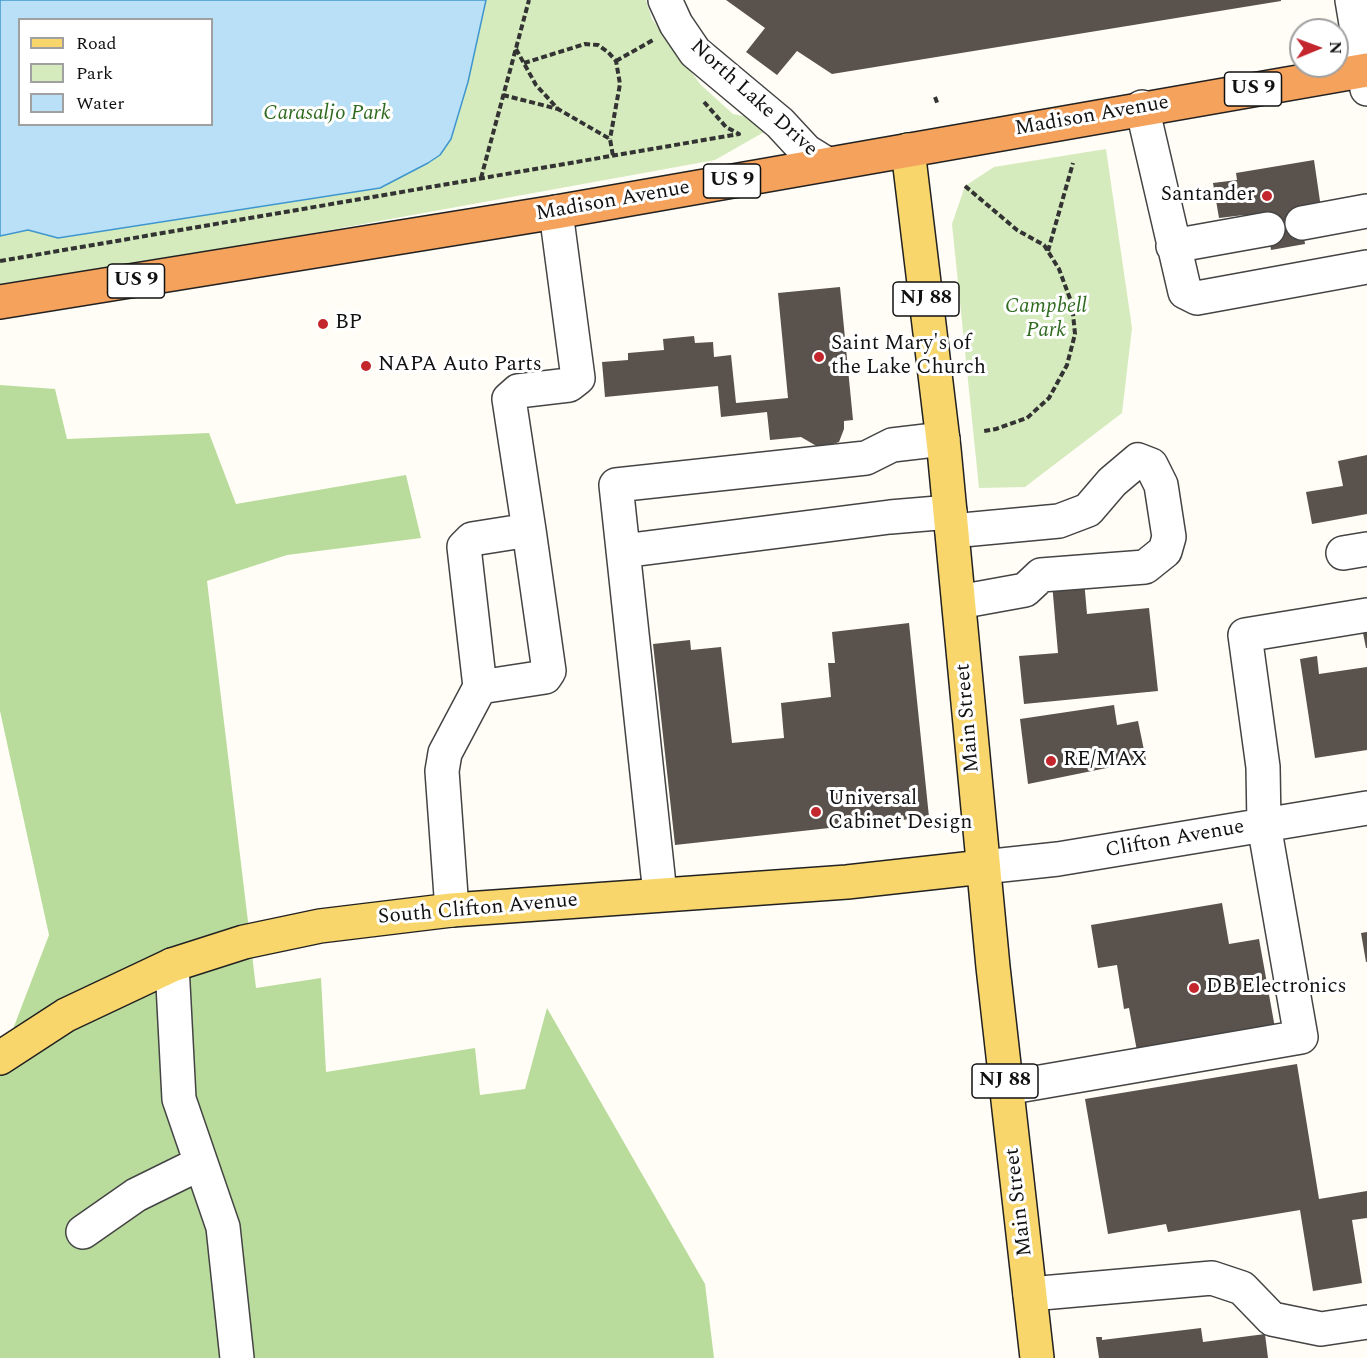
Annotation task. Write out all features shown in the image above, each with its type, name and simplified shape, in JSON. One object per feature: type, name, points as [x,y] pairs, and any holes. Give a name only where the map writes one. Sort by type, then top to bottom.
[{"type":"highway","name":"Madison Avenue","points":[[0,303],[556,212],[1142,107],[1366,76]]},
{"type":"main road","name":"Main Street","points":[[908,150],[943,439],[983,867],[1037,1358]]},
{"type":"main road","name":"South Clifton Avenue","points":[[0,1058],[66,1015],[172,964],[244,942],[320,926],[452,910],[848,882],[983,867]]},
{"type":"street","name":"North Lake Drive","points":[[665,0],[676,24],[695,52],[780,123],[806,151],[827,164]]},
{"type":"street","points":[[1353,0],[1366,76]]},
{"type":"street","points":[[1142,107],[1185,292],[1197,298],[1367,267]]},
{"type":"street","points":[[1302,223],[1367,211]]},
{"type":"street","points":[[480,687],[545,677],[549,671],[509,399],[518,391],[569,385],[578,378],[556,212]]},
{"type":"street","points":[[1173,246],[1268,229]]},
{"type":"street","points":[[660,894],[616,485],[866,458],[892,445],[943,439]]},
{"type":"street","points":[[623,551],[890,517],[951,522],[1059,521],[1088,510],[1112,482],[1138,460],[1151,465],[1161,485],[1168,537],[1165,551],[1145,567],[1041,575],[1025,590],[959,602]]},
{"type":"street","points":[[452,910],[442,771],[445,753],[480,687],[464,547],[471,539],[529,530]]},
{"type":"street","points":[[1006,1088],[1301,1037],[1264,825],[1263,767],[1245,635],[1367,615]]},
{"type":"street","name":"Clifton Avenue","points":[[983,867],[1058,860],[1367,808]]},
{"type":"street","points":[[172,964],[179,1100],[223,1227],[237,1358]]},
{"type":"street","points":[[83,1232],[136,1195],[200,1164]]},
{"type":"street","points":[[1030,1294],[1212,1278],[1242,1288],[1272,1319],[1321,1329],[1367,1322]]},
{"type":"path","points":[[481,178],[529,0]]},
{"type":"path","points":[[616,61],[654,40],[650,30]]},
{"type":"path","points":[[524,63],[585,44],[598,45],[616,61],[620,84],[610,139],[613,156]]},
{"type":"path","points":[[516,48],[537,85],[558,109]]},
{"type":"path","points":[[503,95],[558,109],[610,139]]},
{"type":"path","points":[[935,97],[938,105]]},
{"type":"path","points":[[0,261],[739,134],[726,127],[703,100]]},
{"type":"path","points":[[1048,252],[1073,162]]},
{"type":"path","points":[[965,186],[1017,230],[1044,244],[1059,269],[1072,304],[1075,334],[1067,364],[1050,398],[1027,418],[984,431]]},
{"type":"green space","name":"Carasaljo Park","points":[[0,0],[646,0],[652,19],[701,85],[733,114],[780,123],[715,160],[0,290]]},
{"type":"green space","name":"Campbell Park","points":[[1106,149],[1132,328],[1122,413],[1025,487],[979,488],[952,224],[965,186],[994,167]]},
{"type":"green space","points":[[0,385],[55,389],[67,439],[209,433],[236,504],[406,475],[421,538],[287,555],[207,581],[256,988],[321,978],[326,1072],[475,1048],[480,1095],[525,1089],[547,1008],[705,1284],[714,1358],[0,1358],[0,1063],[49,935],[0,711]]},
{"type":"water","points":[[0,0],[486,0],[468,82],[451,139],[440,155],[380,188],[58,238],[28,230],[0,236]]},
{"type":"building","points":[[726,0],[1281,1],[832,74],[797,51],[777,75],[746,52],[765,28]]},
{"type":"building","name":"Santander","points":[[1314,160],[1321,208],[1300,211],[1305,244],[1271,250],[1266,216],[1245,220],[1244,215],[1219,218],[1213,183],[1237,180],[1236,173]]},
{"type":"building","points":[[840,287],[853,420],[844,421],[844,429],[839,442],[820,448],[801,437],[770,440],[767,412],[721,417],[718,386],[605,397],[602,362],[628,360],[628,353],[664,350],[663,339],[694,336],[695,343],[713,342],[714,357],[731,355],[736,403],[788,398],[778,293]]},
{"type":"building","points":[[1367,455],[1367,514],[1312,524],[1306,492],[1343,486],[1338,461]]},
{"type":"building","points":[[1084,580],[1087,614],[1149,608],[1158,691],[1024,704],[1019,656],[1058,653],[1052,583]]},
{"type":"building","points":[[909,623],[929,817],[675,845],[653,644],[690,640],[691,650],[721,647],[732,743],[784,738],[781,703],[831,697],[828,663],[835,663],[832,632]]},
{"type":"building","points":[[1367,632],[1367,648],[1366,648],[1363,633]]},
{"type":"building","points":[[1317,656],[1319,674],[1367,667],[1367,750],[1315,758],[1300,659]]},
{"type":"building","points":[[1114,705],[1117,725],[1138,721],[1146,760],[1028,784],[1020,719]]},
{"type":"building","name":"DB Electronics","points":[[1222,903],[1229,944],[1259,939],[1275,1028],[1137,1051],[1129,1008],[1124,1009],[1117,965],[1098,968],[1091,925]]},
{"type":"building","points":[[1367,932],[1367,962],[1366,962],[1361,933]]},
{"type":"building","points":[[1297,1064],[1319,1199],[1367,1191],[1367,1218],[1352,1220],[1362,1283],[1313,1291],[1300,1210],[1168,1232],[1166,1224],[1108,1234],[1085,1099]]},
{"type":"building","points":[[1201,1328],[1203,1342],[1265,1334],[1268,1358],[1099,1358],[1096,1337],[1102,1337],[1102,1340]]},
{"type":"place","name":"Santander","points":[[1267,196]]},
{"type":"place","name":"BP","points":[[323,324]]},
{"type":"place","name":"Saint Mary's of the Lake Church","points":[[819,357]]},
{"type":"place","name":"NAPA Auto Parts","points":[[366,366]]},
{"type":"place","name":"RE/MAX","points":[[1051,761]]},
{"type":"place","name":"Universal Cabinet Design","points":[[816,812]]},
{"type":"place","name":"DB Electronics","points":[[1194,988]]}]
